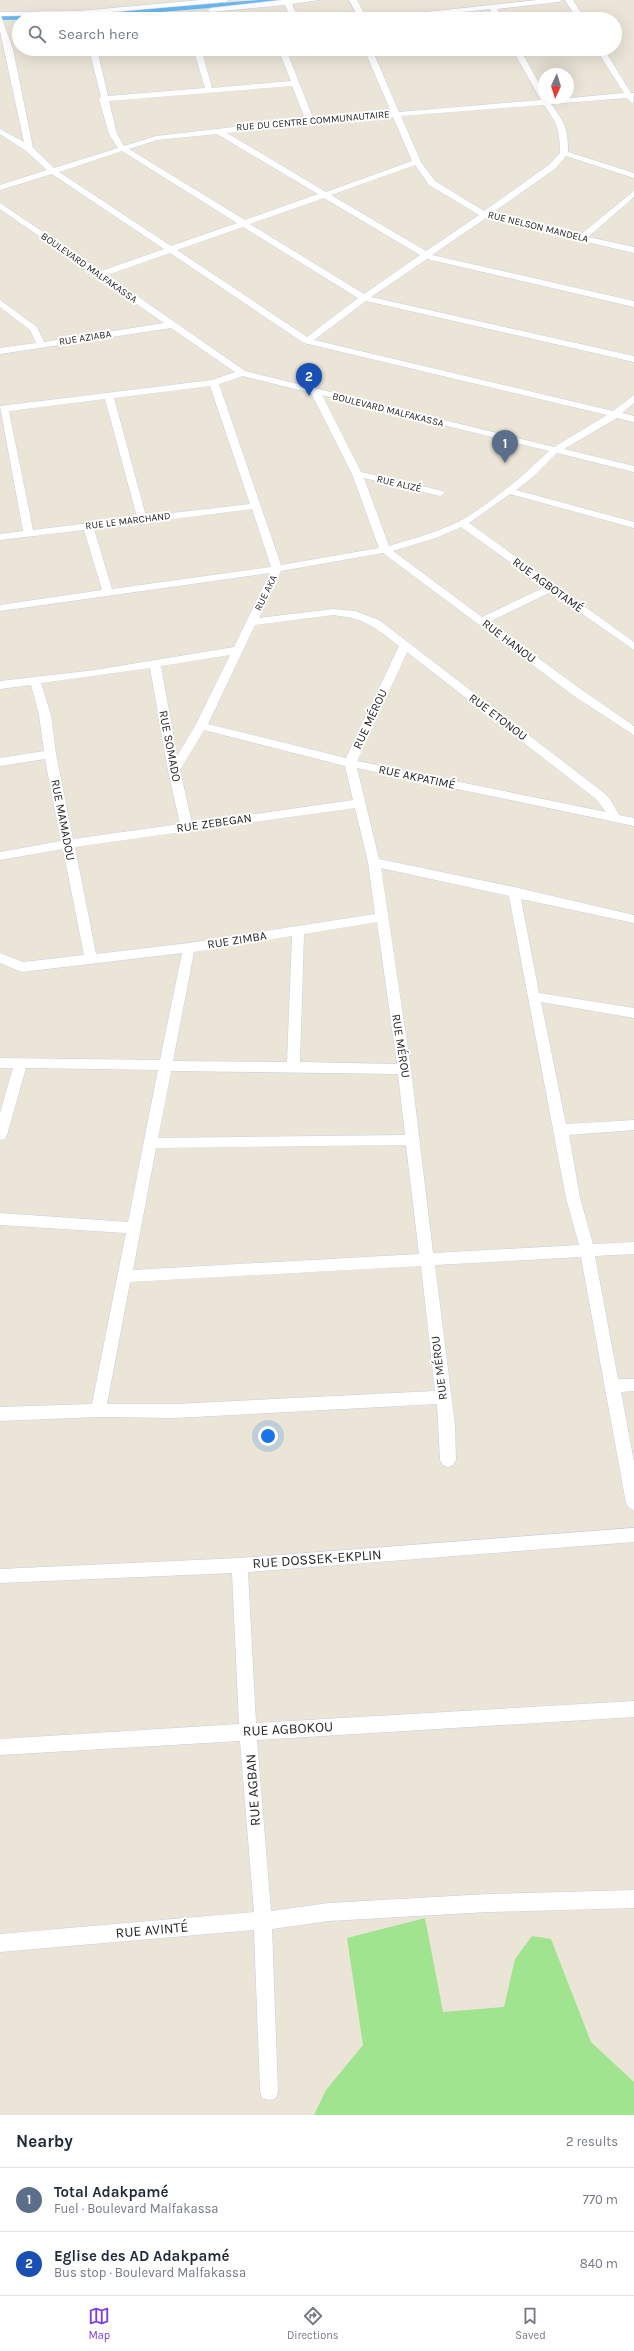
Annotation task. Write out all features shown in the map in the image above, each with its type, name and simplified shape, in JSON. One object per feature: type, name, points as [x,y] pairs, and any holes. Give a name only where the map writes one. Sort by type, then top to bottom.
[{"type":"street","points":[[129,0],[133,9]]},
{"type":"street","points":[[51,12],[65,10],[133,9],[225,0]]},
{"type":"street","points":[[203,11],[287,1],[315,0]]},
{"type":"street","points":[[353,0],[359,12]]},
{"type":"street","points":[[445,12],[558,0]]},
{"type":"street","points":[[568,0],[576,12]]},
{"type":"street","points":[[287,1],[292,12]]},
{"type":"street","points":[[492,7],[495,12]]},
{"type":"street","points":[[0,19],[12,17]]},
{"type":"street","points":[[0,19],[12,21]]},
{"type":"street","points":[[0,19],[9,49],[29,149]]},
{"type":"street","points":[[0,50],[12,49]]},
{"type":"street","points":[[94,56],[103,99],[113,134],[122,148],[364,298],[634,359]]},
{"type":"street","points":[[199,56],[209,90]]},
{"type":"street","points":[[285,56],[310,121]]},
{"type":"street","name":"RUE NELSON MANDELA","points":[[371,56],[398,114],[417,162],[432,183],[485,215],[634,250]]},
{"type":"street","points":[[520,56],[538,88]]},
{"type":"street","points":[[605,56],[632,96],[634,104]]},
{"type":"street","points":[[103,99],[296,83]]},
{"type":"street","name":"RUE DU CENTRE COMMUNAUTAIRE","points":[[574,100],[632,96]]},
{"type":"street","name":"RUE DU CENTRE COMMUNAUTAIRE","points":[[0,188],[156,138],[217,130],[310,121],[538,103]]},
{"type":"street","points":[[308,341],[364,298],[427,256],[553,166],[566,149],[561,126],[547,104]]},
{"type":"street","points":[[217,130],[427,256],[634,304]]},
{"type":"street","points":[[0,131],[29,149],[53,171],[308,341],[634,418]]},
{"type":"street","points":[[564,153],[634,176]]},
{"type":"street","points":[[99,275],[171,251],[417,162]]},
{"type":"street","points":[[581,238],[634,192]]},
{"type":"street","name":"BOULEVARD MALFAKASSA","points":[[0,205],[170,325],[242,373],[316,393],[634,469]]},
{"type":"street","points":[[0,303],[34,330],[42,345]]},
{"type":"street","name":"RUE AZIABA","points":[[0,351],[170,325]]},
{"type":"street","points":[[28,534],[2,409],[214,383],[242,373]]},
{"type":"street","name":"RUE AKA","points":[[174,770],[201,726],[278,569],[214,383]]},
{"type":"street","points":[[316,393],[357,474],[385,550]]},
{"type":"street","points":[[109,396],[142,518]]},
{"type":"street","points":[[0,608],[278,569],[385,550],[462,523],[509,491],[555,450],[616,414],[634,398]]},
{"type":"street","name":"RUE ALIZÉ","points":[[357,474],[440,493]]},
{"type":"street","points":[[509,491],[634,524]]},
{"type":"street","name":"RUE LE MARCHAND","points":[[0,537],[142,518],[256,506]]},
{"type":"street","name":"RUE AGBOTAMÉ","points":[[462,523],[634,647]]},
{"type":"street","points":[[88,526],[108,593]]},
{"type":"street","name":"RUE HANOU","points":[[385,550],[483,621],[578,693],[625,727],[634,731]]},
{"type":"street","points":[[483,621],[552,588]]},
{"type":"street","name":"RUE ETONOU","points":[[252,622],[333,612],[355,614],[375,622],[404,646],[600,796],[606,802],[614,817]]},
{"type":"street","name":"RUE MÉROU","points":[[404,646],[350,763],[374,862],[404,1069],[442,1397],[447,1425],[448,1460]]},
{"type":"street","points":[[0,685],[155,664],[238,650]]},
{"type":"street","name":"RUE SOMADO","points":[[155,664],[174,770],[187,827]]},
{"type":"street","name":"RUE MAMADOU","points":[[35,680],[45,715],[50,754],[91,959]]},
{"type":"street","name":"RUE AKPATIMÉ","points":[[201,726],[350,763],[634,822]]},
{"type":"street","points":[[0,762],[50,754]]},
{"type":"street","name":"RUE ZEBEGAN","points":[[0,856],[68,844],[360,803]]},
{"type":"street","points":[[374,862],[514,891],[634,919]]},
{"type":"street","points":[[514,891],[573,1198],[587,1250],[634,1503]]},
{"type":"street","name":"RUE ZIMBA","points":[[0,958],[22,967],[189,948],[382,917]]},
{"type":"street","points":[[293,1067],[298,930]]},
{"type":"street","points":[[98,1410],[132,1228],[151,1143],[189,948]]},
{"type":"street","points":[[534,997],[564,1000],[634,1013]]},
{"type":"street","points":[[0,1063],[404,1069]]},
{"type":"street","points":[[0,1135],[21,1064]]},
{"type":"street","points":[[561,1130],[634,1125]]},
{"type":"street","points":[[151,1143],[413,1140]]},
{"type":"street","points":[[0,1218],[132,1228]]},
{"type":"street","points":[[124,1276],[634,1248]]},
{"type":"street","points":[[612,1386],[634,1385]]},
{"type":"street","points":[[0,1414],[98,1410],[175,1411],[442,1397]]},
{"type":"street","name":"RUE DOSSEK-EKPLIN","points":[[0,1576],[240,1565],[634,1535]]},
{"type":"street","name":"RUE AGBAN","points":[[240,1565],[248,1732],[263,1920],[269,2091]]},
{"type":"street","name":"RUE AGBOKOU","points":[[0,1747],[634,1709]]},
{"type":"street","name":"RUE AVINTÉ","points":[[0,1943],[263,1920],[329,1912],[488,1903],[634,1898]]},
{"type":"green space","points":[[425,1918],[443,2012],[504,2007],[515,1959],[532,1936],[551,1939],[591,2042],[634,2082],[634,2115],[314,2115],[326,2090],[363,2045],[347,1938]]},
{"type":"water","points":[[260,0],[302,0],[161,12],[72,12],[143,9]]},
{"type":"water","points":[[12,14],[12,20],[0,20],[0,15]]},
{"type":"place","name":"Eglise des AD Adakpamé","points":[[309,396]]},
{"type":"place","name":"Total Adakpamé","points":[[505,463]]}]
